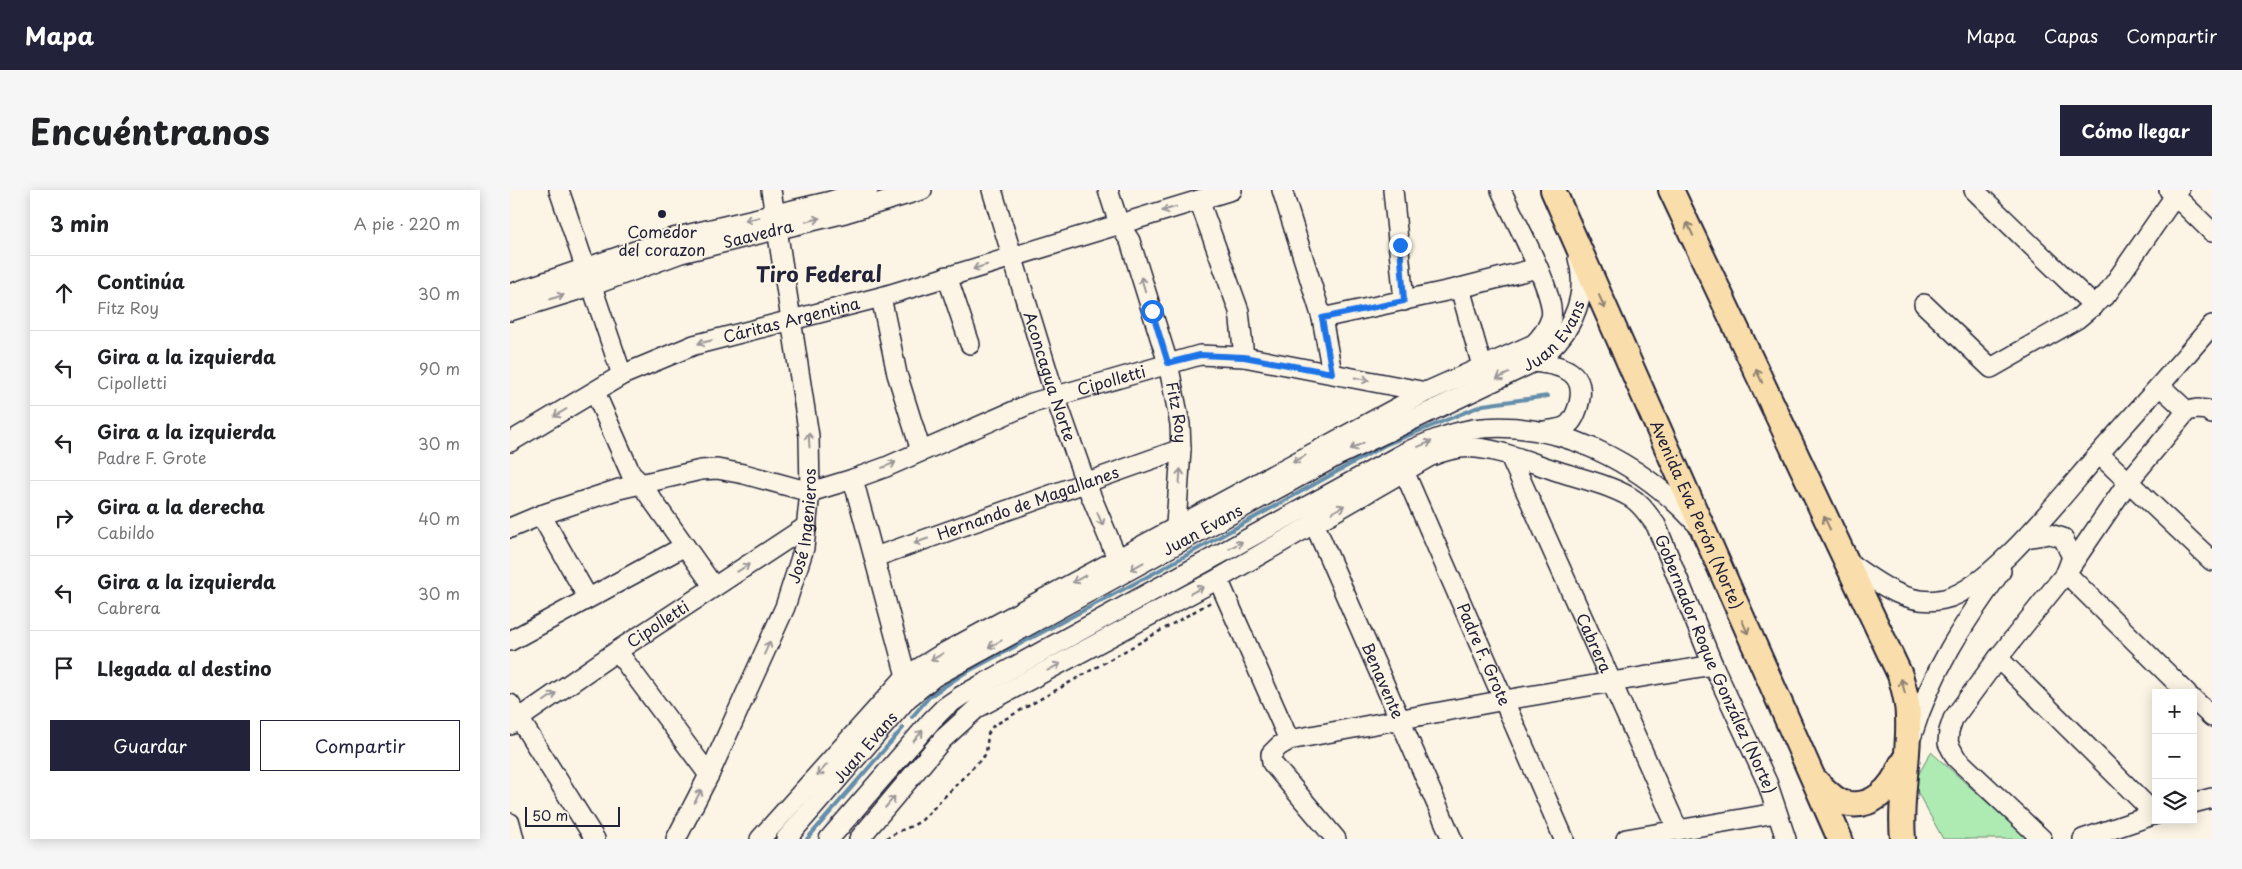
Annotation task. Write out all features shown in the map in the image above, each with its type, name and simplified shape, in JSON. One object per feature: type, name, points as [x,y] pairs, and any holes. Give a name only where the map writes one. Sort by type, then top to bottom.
[{"type":"main road","name":"Avenida Eva Perón (Norte)","points":[[1553,190],[1840,839]]},
{"type":"main road","points":[[1672,190],[1844,560],[1876,621],[1900,675],[1908,715],[1908,748],[1901,818],[1903,839]]},
{"type":"main road","points":[[1812,776],[1824,789],[1843,803],[1864,803],[1878,797],[1890,788],[1898,774],[1908,748]]},
{"type":"street","points":[[559,190],[622,375]]},
{"type":"street","name":"José Ingenieros","points":[[676,839],[709,775],[785,607],[804,548],[810,492],[809,436],[771,190]]},
{"type":"street","name":"Saavedra","points":[[775,221],[827,202],[868,190]]},
{"type":"street","name":"Saavedra","points":[[510,311],[674,238],[775,221],[845,213],[922,190]]},
{"type":"street","name":"Aconcagua Norte","points":[[992,190],[1055,396],[1086,484],[1117,558]]},
{"type":"street","name":"Fitz Roy","points":[[1108,190],[1119,224],[1130,241],[1168,363],[1180,424],[1181,449],[1176,525]]},
{"type":"street","name":"Cáritas Argentina","points":[[510,442],[622,375],[694,345],[881,296],[1232,190]]},
{"type":"street","points":[[1282,190],[1322,318],[1332,373]]},
{"type":"street","points":[[1393,190],[1404,301]]},
{"type":"street","points":[[1322,318],[1460,288],[1537,268],[1501,190]]},
{"type":"street","points":[[1974,190],[2094,306]]},
{"type":"street","points":[[1924,304],[1991,368],[2077,319],[2107,294],[2174,192],[2212,232]]},
{"type":"street","points":[[1199,200],[1239,311],[1244,357]]},
{"type":"street","name":"Juan Evans","points":[[786,839],[906,699],[934,677],[1337,456],[1534,362],[1551,350],[1571,321],[1579,301],[1582,281],[1568,225]]},
{"type":"street","name":"Juan Evans","points":[[760,839],[906,676],[940,655],[1176,525],[1426,392],[1534,344],[1543,334],[1551,318],[1549,292],[1537,268]]},
{"type":"street","points":[[947,276],[970,344]]},
{"type":"street","name":"Saavedra","points":[[510,294],[589,277]]},
{"type":"street","points":[[1460,288],[1482,366]]},
{"type":"street","points":[[881,296],[897,374],[921,451]]},
{"type":"street","points":[[1908,748],[1922,703],[1947,651],[1976,606],[2026,538],[2212,325]]},
{"type":"street","name":"Cipolletti","points":[[810,492],[853,479],[1032,403],[1200,355],[1244,357],[1426,392]]},
{"type":"street","points":[[1534,362],[1554,364],[1567,369],[1576,376],[1580,386],[1580,400],[1575,416],[1566,426],[1544,431]]},
{"type":"street","points":[[2160,386],[2187,411]]},
{"type":"street","points":[[595,392],[631,474],[641,484],[714,587]]},
{"type":"street","points":[[2042,839],[1956,758],[1948,743],[1953,719],[1998,658],[2066,573],[2128,482],[2187,411],[2197,409],[2208,410],[2212,414]]},
{"type":"street","name":"Juan Evans","points":[[829,839],[932,720],[945,707],[961,696],[1404,453],[1447,435],[1473,429],[1521,429],[1544,431],[1578,442],[1609,455],[1659,489],[1682,508],[1702,530]]},
{"type":"street","points":[[859,839],[943,739],[977,708],[1218,578],[1444,450],[1478,448],[1510,456]]},
{"type":"street","name":"Hernando de Magallanes","points":[[875,556],[1086,484],[1181,449]]},
{"type":"street","points":[[2099,454],[2212,561]]},
{"type":"street","name":"Gobernador Roque González (Norte)","points":[[1510,456],[1593,482],[1630,497],[1646,510],[1656,525],[1714,665],[1767,782],[1786,839]]},
{"type":"street","name":"Cabrera","points":[[1510,456],[1678,830]]},
{"type":"street","points":[[510,528],[541,515],[619,489],[700,470],[717,469],[810,492]]},
{"type":"street","name":"Padre F. Grote","points":[[1404,471],[1564,839]]},
{"type":"street","points":[[853,479],[906,676]]},
{"type":"street","points":[[541,515],[588,598]]},
{"type":"street","name":"Benavente","points":[[1314,523],[1452,839]]},
{"type":"street","name":"Cipolletti","points":[[513,716],[807,526]]},
{"type":"street","points":[[1844,560],[1883,586],[1904,596],[1922,600],[1943,600],[1962,593],[1983,578],[2026,538],[2050,534],[2063,538],[2072,556],[2066,573]]},
{"type":"street","points":[[510,641],[685,546]]},
{"type":"street","points":[[2066,573],[2183,689]]},
{"type":"street","points":[[1218,578],[1289,740]]},
{"type":"street","points":[[617,650],[709,775]]},
{"type":"street","points":[[1998,658],[2152,811]]},
{"type":"street","points":[[1336,839],[1272,763],[1271,754],[1289,740],[1612,681],[1714,665]]},
{"type":"street","points":[[2197,703],[2212,717]]},
{"type":"street","points":[[513,716],[595,839]]},
{"type":"street","points":[[2197,802],[2212,798]]},
{"type":"street","points":[[1626,839],[1776,813]]},
{"type":"street","points":[[2083,839],[2152,815]]},
{"type":"street","points":[[510,823],[514,839]]},
{"type":"path","points":[[886,839],[895,832],[914,826],[922,820],[986,754],[988,734],[993,726],[1211,602]]},
{"type":"green space","points":[[1931,752],[2028,839],[1943,839],[1913,784]]},
{"type":"waterway","points":[[912,717],[930,696],[963,674],[1156,572],[1385,445],[1483,405],[1548,396]]},
{"type":"waterway","points":[[807,839],[903,728]]},
{"type":"place","name":"Comedor del corazon","points":[[662,214]]},
{"type":"district","name":"Tiro Federal","points":[[819,275]]},
{"type":"route","points":[[1152,311],[1168,363],[1200,355],[1244,357],[1332,373],[1322,318],[1404,301],[1400,245]]}]
